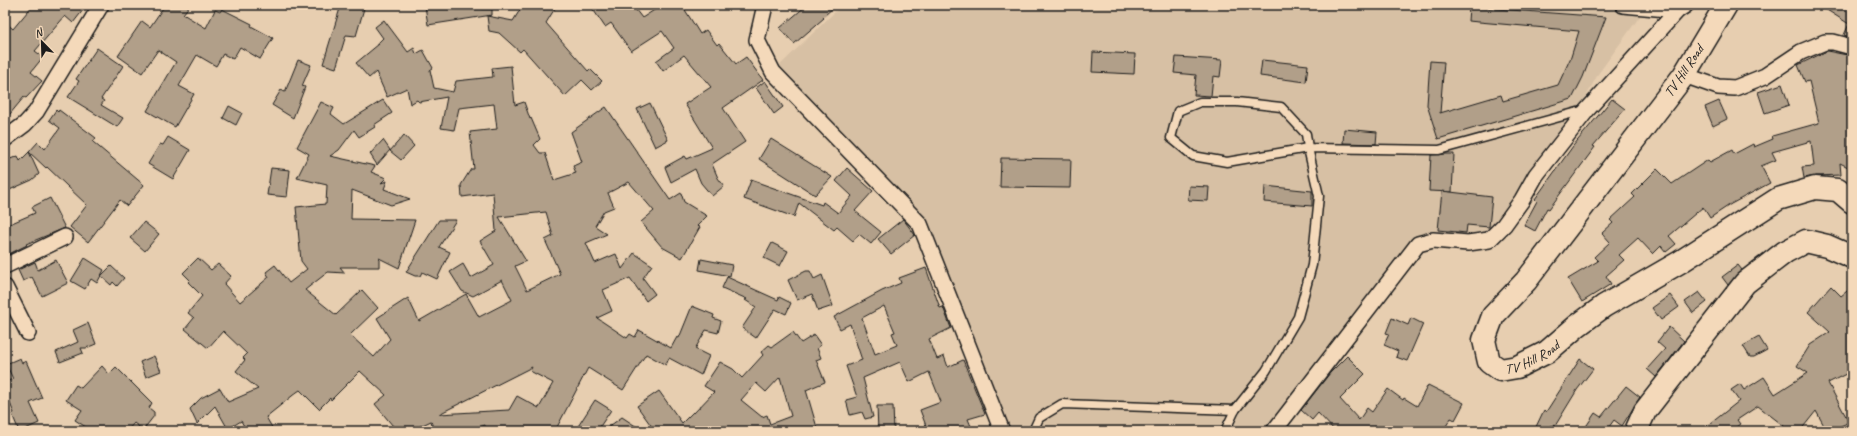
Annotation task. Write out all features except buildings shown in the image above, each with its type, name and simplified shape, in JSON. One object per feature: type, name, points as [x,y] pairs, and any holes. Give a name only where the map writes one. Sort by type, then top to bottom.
[{"type":"street","points":[[5,139],[25,124],[36,112],[101,5]]},
{"type":"street","points":[[765,5],[757,40],[773,72],[920,224],[1002,431]]},
{"type":"street","points":[[1623,5],[1682,8]]},
{"type":"street","name":"TV Hill Road","points":[[1726,5],[1684,75],[1526,281],[1493,316],[1484,340],[1489,362],[1500,370],[1518,367],[1547,352],[1577,326],[1604,306],[1680,262],[1778,199],[1815,188],[1838,190],[1852,202]]},
{"type":"street","points":[[1274,431],[1418,244],[1433,240],[1468,243],[1489,240],[1504,225],[1536,175],[1587,110],[1682,8]]},
{"type":"street","points":[[1684,75],[1718,87],[1735,88],[1764,76],[1801,52],[1825,42],[1833,42],[1852,47]]},
{"type":"street","points":[[5,266],[65,237]]},
{"type":"street","points":[[1636,431],[1645,411],[1745,283],[1785,252],[1806,241],[1827,246],[1852,257]]},
{"type":"street","points":[[5,287],[28,333]]},
{"type":"lane","points":[[1225,431],[1235,410],[1266,371],[1298,317],[1312,265],[1319,196],[1308,148],[1306,134],[1281,108],[1237,102],[1200,102],[1178,111],[1171,138],[1193,156],[1227,162],[1308,148],[1439,150],[1587,110]]},
{"type":"lane","points":[[1033,431],[1039,418],[1062,404],[1235,410]]},
{"type":"shaded area","points":[[842,5],[1518,5],[1643,12],[1598,74],[1581,106],[1489,240],[1418,244],[1274,431],[1002,431],[920,224],[773,72]]}]
